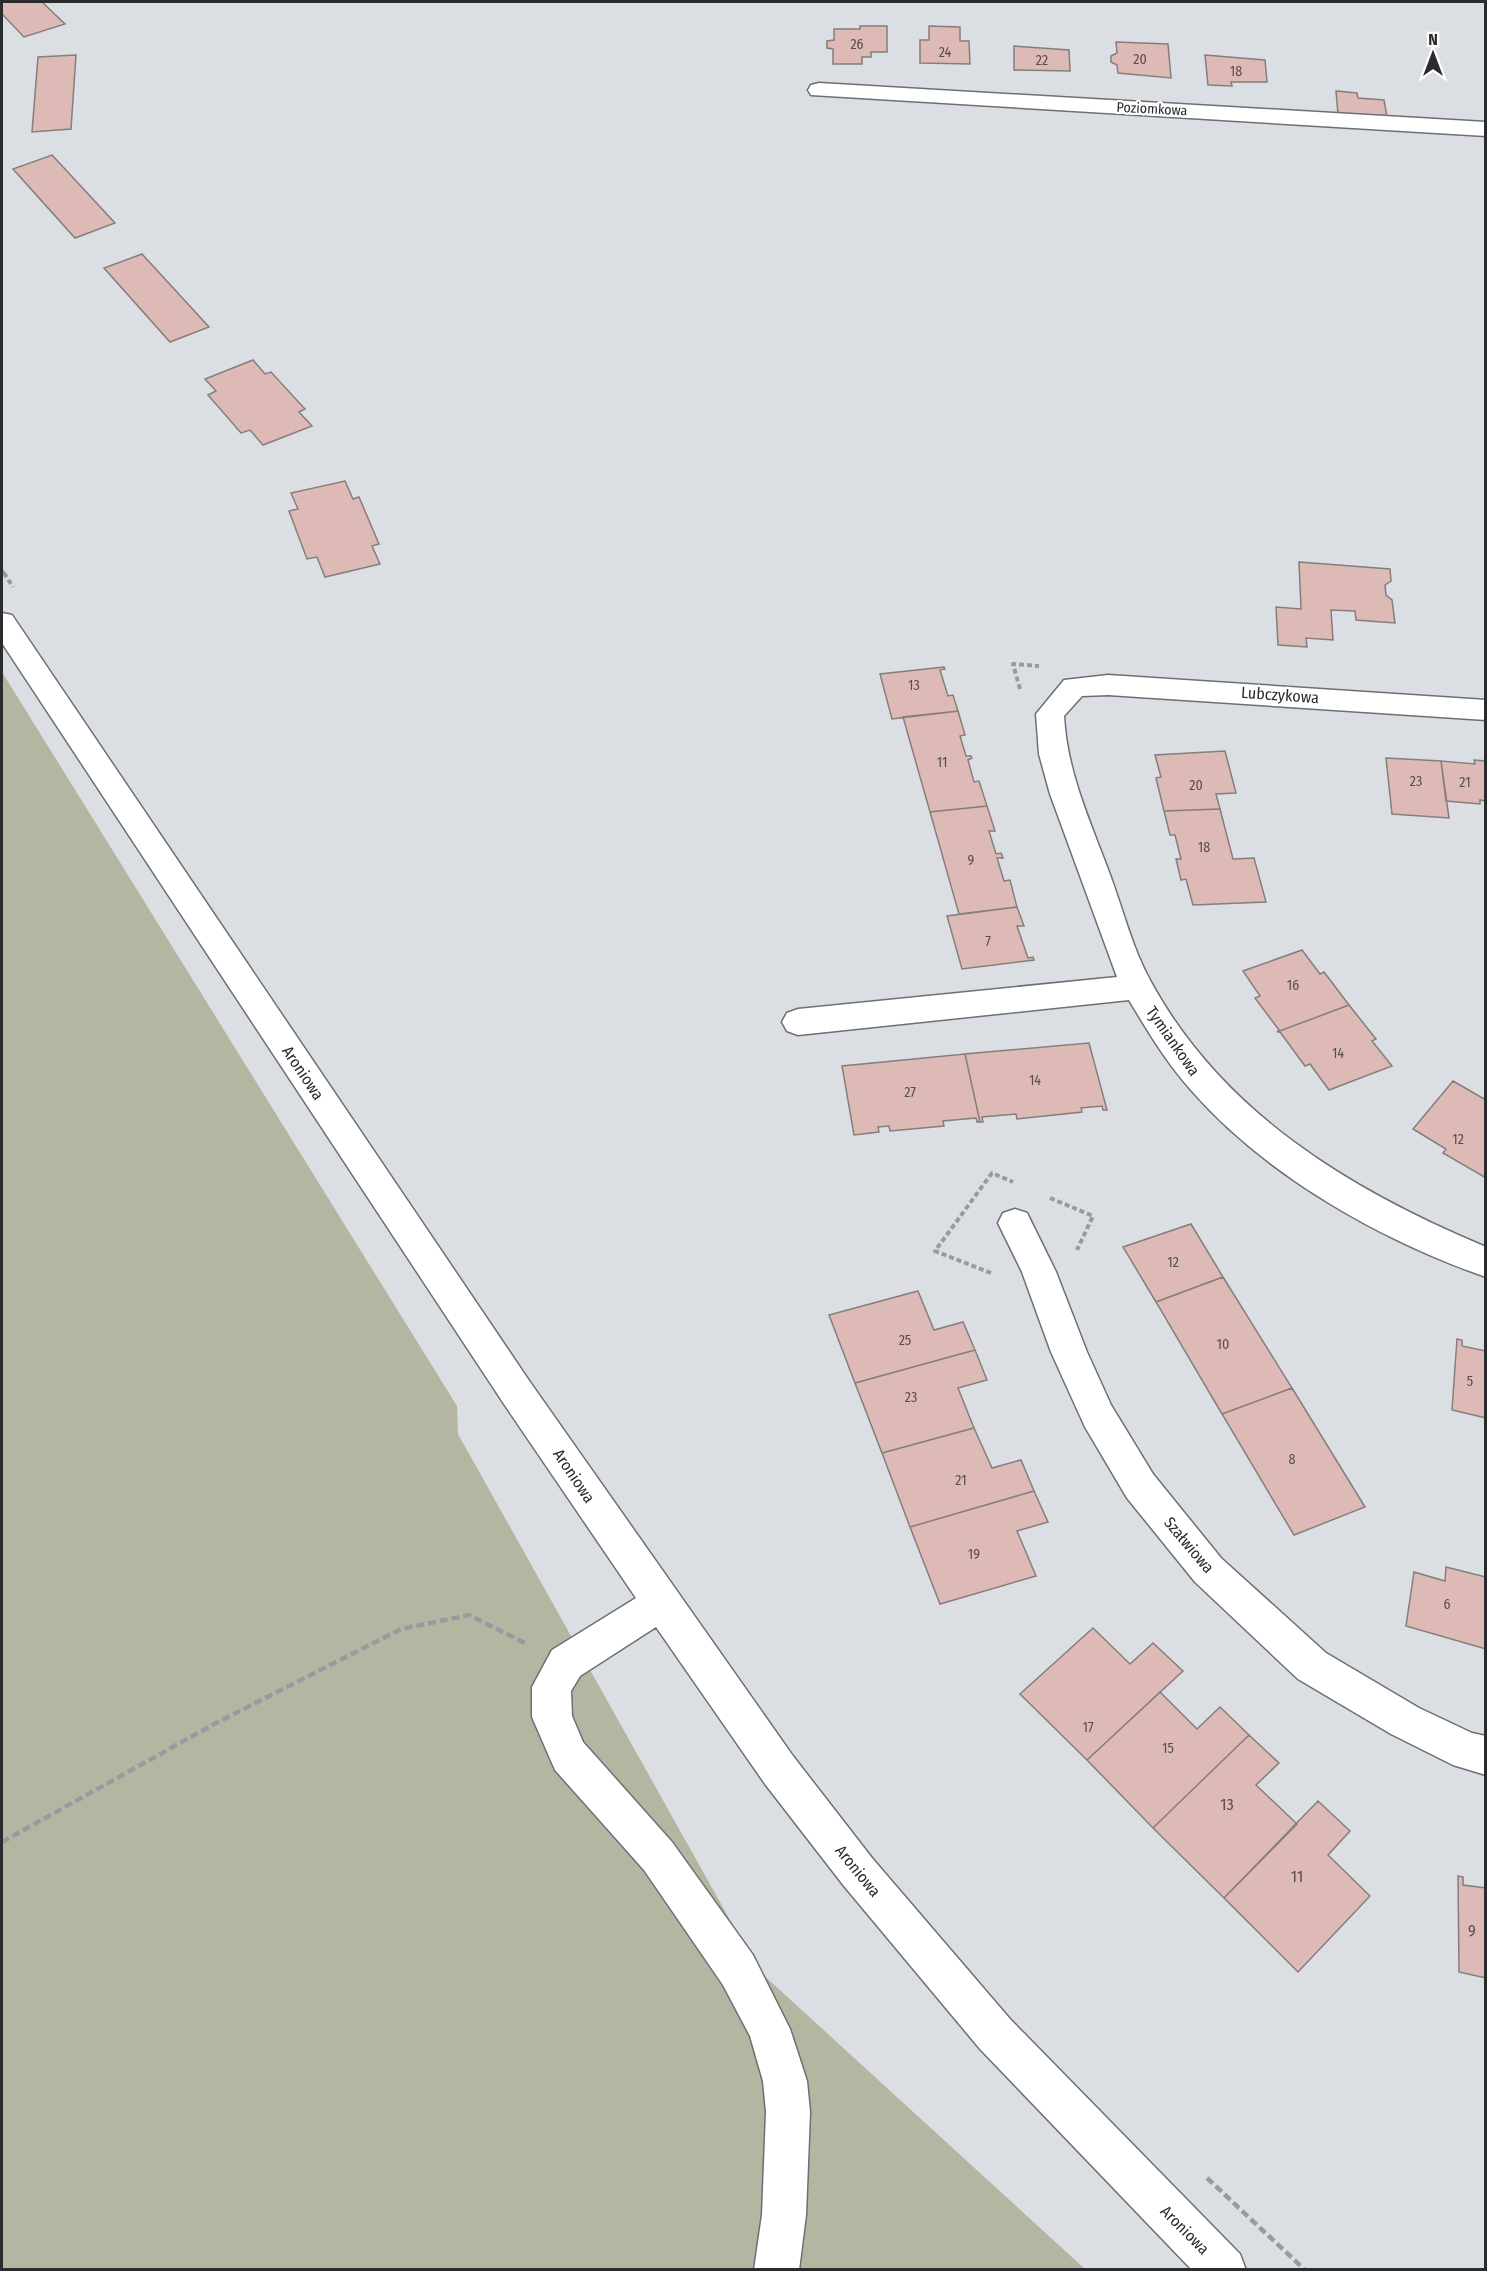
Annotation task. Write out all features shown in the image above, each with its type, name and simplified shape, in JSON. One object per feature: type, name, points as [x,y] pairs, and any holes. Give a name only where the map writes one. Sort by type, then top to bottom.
[{"type":"street","name":"Poziomkowa","points":[[819,90],[1485,129]]},
{"type":"street","name":"Aroniowa","points":[[2,622],[511,1383],[661,1603],[779,1770],[902,1925],[1003,2043],[1224,2270]]},
{"type":"street","name":"Lubczykowa","points":[[1074,687],[1120,686],[1485,710]]},
{"type":"street","name":"Tymiankowa","points":[[1074,687],[1050,714],[1049,737],[1060,780],[1137,987],[1157,1021],[1207,1088],[1287,1158],[1346,1196],[1439,1245],[1485,1263]]},
{"type":"street","points":[[798,1022],[1137,987]]},
{"type":"street","name":"Szałwiowa","points":[[1015,1223],[1039,1272],[1069,1352],[1098,1416],[1140,1486],[1208,1570],[1312,1666],[1405,1721],[1485,1756]]},
{"type":"street","points":[[661,1603],[566,1663],[551,1688],[552,1717],[569,1756],[658,1856],[738,1970],[769,2029],[785,2081],[788,2112],[784,2215],[776,2270]]},
{"type":"path","points":[[2,570],[15,589]]},
{"type":"path","points":[[1023,698],[1013,664],[1048,667]]},
{"type":"path","points":[[2,1842],[216,1723],[401,1629],[470,1615],[566,1663]]},
{"type":"path","points":[[1205,2175],[1305,2270]]},
{"type":"green space","points":[[2,672],[457,1406],[458,1434],[758,1970],[1085,2269],[2,2269]]},
{"type":"building","points":[[2,2],[42,2],[65,24],[24,37],[2,14]]},
{"type":"building","points":[[860,26],[887,26],[887,52],[871,52],[871,57],[862,57],[862,64],[833,64],[833,49],[827,48],[827,41],[834,40],[834,29],[860,29]]},
{"type":"building","points":[[929,26],[960,27],[960,41],[969,41],[970,64],[920,63],[920,40],[929,40]]},
{"type":"building","points":[[1116,42],[1168,44],[1171,78],[1118,73],[1117,65],[1111,62],[1111,56],[1117,53]]},
{"type":"building","points":[[1014,46],[1069,50],[1070,71],[1014,70]]},
{"type":"building","points":[[76,55],[71,129],[32,132],[38,57]]},
{"type":"building","points":[[1205,55],[1265,60],[1267,82],[1231,82],[1232,86],[1208,85]]},
{"type":"building","points":[[1336,91],[1357,93],[1358,98],[1384,100],[1387,117],[1338,114]]},
{"type":"building","points":[[52,155],[115,223],[75,238],[13,169]]},
{"type":"building","points":[[142,254],[209,327],[170,342],[104,268]]},
{"type":"building","points":[[253,360],[265,374],[271,372],[305,409],[299,412],[312,426],[263,445],[250,430],[241,433],[208,395],[216,391],[205,379]]},
{"type":"building","points":[[345,481],[353,499],[359,497],[379,544],[372,546],[380,564],[325,577],[317,557],[307,559],[289,511],[298,509],[291,493]]},
{"type":"building","points":[[1299,562],[1390,569],[1391,581],[1385,585],[1386,595],[1392,600],[1395,623],[1356,620],[1355,611],[1331,610],[1333,640],[1306,638],[1307,647],[1278,645],[1276,607],[1301,609]]},
{"type":"building","points":[[944,667],[945,669],[940,670],[948,696],[953,695],[958,711],[892,719],[880,674]]},
{"type":"building","points":[[958,711],[965,735],[960,736],[966,756],[972,758],[968,760],[974,782],[979,781],[987,806],[930,812],[903,717]]},
{"type":"building","points":[[1225,751],[1236,793],[1216,794],[1220,809],[1164,811],[1156,778],[1161,777],[1155,755]]},
{"type":"building","points":[[1386,758],[1441,761],[1449,818],[1392,814]]},
{"type":"building","points":[[1474,760],[1486,761],[1486,801],[1480,800],[1480,804],[1446,801],[1441,761],[1475,764]]},
{"type":"building","points":[[987,806],[995,831],[989,831],[996,854],[1001,853],[1003,858],[997,858],[1004,881],[1010,880],[1017,907],[959,914],[930,812]]},
{"type":"building","points":[[1220,809],[1233,859],[1254,858],[1266,902],[1193,905],[1186,879],[1181,880],[1176,859],[1181,859],[1175,835],[1170,835],[1164,811]]},
{"type":"building","points":[[1017,907],[1024,926],[1017,926],[1028,958],[1033,957],[1034,960],[962,969],[947,916]]},
{"type":"building","points":[[1302,950],[1320,974],[1324,972],[1349,1005],[1277,1032],[1279,1030],[1255,998],[1260,996],[1243,971]]},
{"type":"building","points":[[1349,1005],[1376,1039],[1372,1041],[1392,1066],[1329,1090],[1310,1064],[1305,1066],[1280,1032],[1277,1032]]},
{"type":"building","points":[[1089,1043],[1107,1110],[1103,1110],[1102,1106],[1081,1108],[1082,1112],[1017,1119],[1016,1114],[982,1117],[983,1122],[980,1122],[965,1054]]},
{"type":"building","points":[[965,1054],[980,1122],[977,1122],[976,1118],[943,1121],[944,1126],[890,1131],[889,1126],[878,1127],[879,1132],[854,1135],[842,1066]]},
{"type":"building","points":[[1453,1081],[1486,1100],[1486,1178],[1443,1153],[1446,1149],[1413,1129]]},
{"type":"building","points":[[1191,1224],[1223,1277],[1156,1302],[1123,1247]]},
{"type":"building","points":[[1223,1277],[1292,1388],[1222,1414],[1156,1302]]},
{"type":"building","points":[[918,1291],[934,1330],[963,1322],[975,1350],[855,1383],[829,1315]]},
{"type":"building","points":[[1457,1339],[1462,1340],[1462,1346],[1486,1351],[1486,1418],[1452,1410]]},
{"type":"building","points":[[975,1350],[987,1380],[958,1388],[974,1428],[882,1453],[855,1383]]},
{"type":"building","points":[[1292,1388],[1365,1507],[1294,1535],[1222,1414]]},
{"type":"building","points":[[974,1428],[992,1468],[1021,1460],[1034,1491],[910,1527],[882,1453]]},
{"type":"building","points":[[1034,1491],[1048,1522],[1017,1531],[1036,1576],[940,1604],[910,1527]]},
{"type":"building","points":[[1446,1567],[1486,1577],[1486,1649],[1406,1626],[1414,1572],[1445,1581]]},
{"type":"building","points":[[1093,1628],[1130,1664],[1153,1643],[1183,1671],[1087,1760],[1020,1694]]},
{"type":"building","points":[[1160,1692],[1197,1729],[1220,1707],[1249,1735],[1153,1828],[1087,1760]]},
{"type":"building","points":[[1249,1735],[1279,1763],[1256,1785],[1297,1824],[1224,1898],[1153,1828]]},
{"type":"building","points":[[1318,1801],[1350,1831],[1328,1855],[1370,1896],[1298,1972],[1224,1898]]},
{"type":"building","points":[[1458,1876],[1463,1877],[1463,1885],[1486,1888],[1486,1978],[1459,1972]]}]
